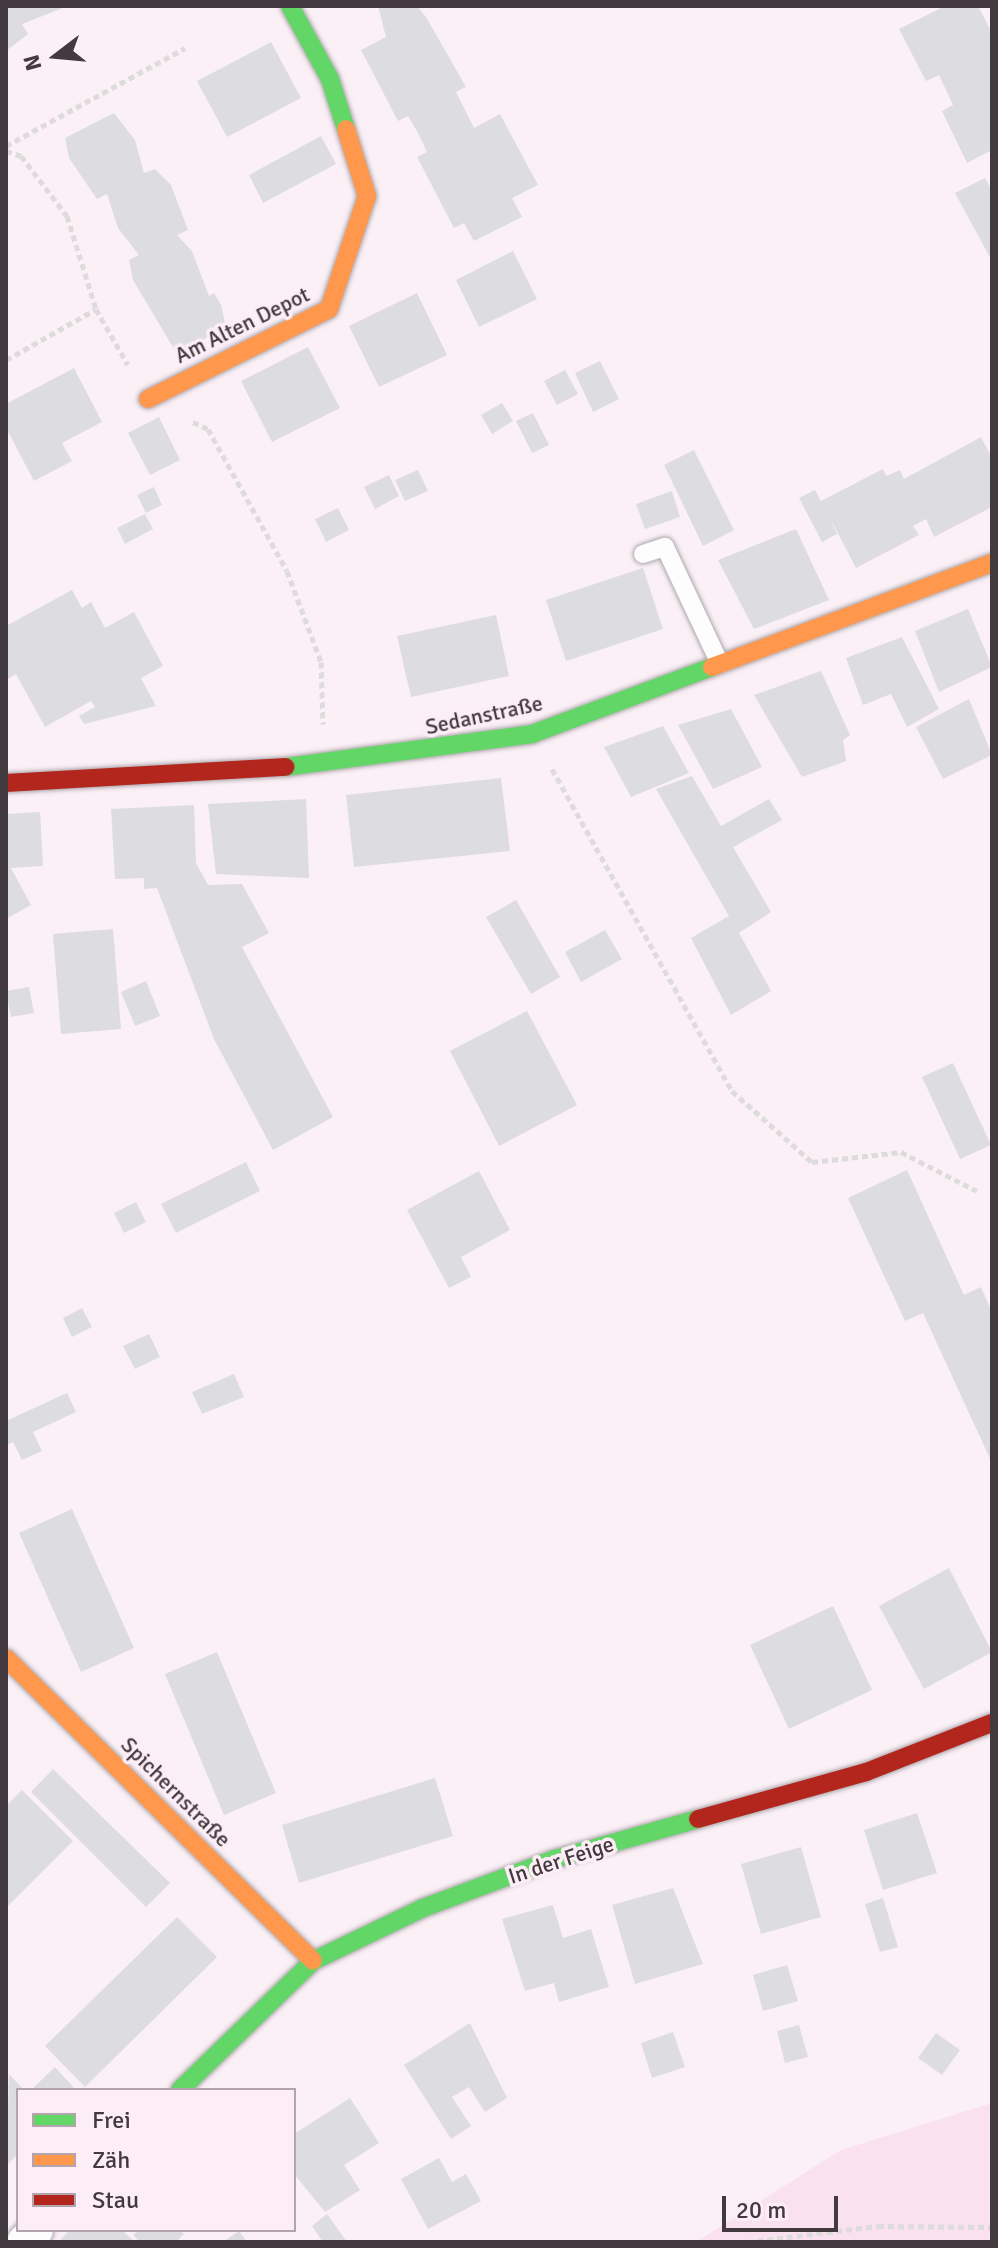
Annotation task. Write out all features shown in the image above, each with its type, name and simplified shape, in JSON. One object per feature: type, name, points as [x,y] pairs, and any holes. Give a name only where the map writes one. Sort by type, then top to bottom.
[{"type":"street","name":"Am Alten Depot","points":[[148,399],[329,309],[367,196],[330,79],[290,6]]},
{"type":"street","name":"Sedanstraße","points":[[6,783],[325,765],[532,734],[992,563]]},
{"type":"street","name":"Spichernstraße","points":[[6,1658],[313,1961]]},
{"type":"street","name":"In der Feige","points":[[182,2088],[313,1961],[423,1908],[555,1859],[866,1772],[992,1723]]},
{"type":"lane","points":[[643,554],[665,547],[720,664]]},
{"type":"path","points":[[6,149],[185,48]]},
{"type":"path","points":[[6,149],[21,156],[67,216],[96,309],[148,399],[208,429],[287,571],[321,662],[325,765]]},
{"type":"path","points":[[6,360],[96,309]]},
{"type":"path","points":[[532,734],[732,1091],[812,1162],[901,1152],[977,1191]]},
{"type":"path","points":[[747,2242],[878,2226],[992,2227]]},
{"type":"shaded area","points":[[992,2103],[992,2242],[696,2242],[841,2150]]},
{"type":"building","points":[[6,6],[68,6],[22,24],[28,34],[6,51]]},
{"type":"building","points":[[378,6],[417,6],[426,17],[466,87],[456,92],[474,128],[500,114],[538,185],[512,198],[522,217],[474,241],[464,223],[454,228],[417,157],[427,152],[418,133],[408,116],[398,121],[361,50],[386,37]]},
{"type":"building","points":[[945,6],[978,6],[992,33],[992,150],[967,163],[942,111],[953,105],[939,75],[926,81],[899,29]]},
{"type":"building","points":[[271,42],[301,98],[227,137],[197,81]]},
{"type":"building","points":[[114,113],[135,140],[144,173],[155,169],[171,185],[188,230],[177,235],[192,251],[209,296],[214,293],[221,305],[226,327],[177,354],[133,280],[129,260],[139,255],[118,228],[107,194],[97,199],[69,158],[65,138]]},
{"type":"building","points":[[321,136],[336,164],[263,203],[249,175]]},
{"type":"building","points":[[985,178],[992,191],[992,261],[955,193]]},
{"type":"building","points":[[513,251],[537,299],[479,327],[456,280]]},
{"type":"building","points":[[417,293],[447,355],[379,387],[349,326]]},
{"type":"building","points":[[308,347],[340,408],[272,442],[241,381]]},
{"type":"building","points":[[600,361],[619,399],[593,412],[575,373]]},
{"type":"building","points":[[74,368],[102,422],[62,443],[72,461],[34,481],[6,428],[6,404]]},
{"type":"building","points":[[565,370],[578,394],[557,405],[544,381]]},
{"type":"building","points":[[502,403],[513,421],[492,434],[481,415]]},
{"type":"building","points":[[533,413],[549,445],[532,453],[516,421]]},
{"type":"building","points":[[159,417],[180,460],[150,475],[128,433]]},
{"type":"building","points":[[981,437],[992,458],[992,507],[934,537],[926,519],[913,526],[919,535],[856,568],[830,518],[837,534],[822,542],[799,498],[815,490],[821,501],[883,469],[886,476],[900,470],[904,479]]},
{"type":"building","points":[[694,450],[734,530],[703,546],[664,465]]},
{"type":"building","points":[[418,470],[428,491],[405,501],[395,480]]},
{"type":"building","points":[[389,475],[399,496],[375,509],[364,487]]},
{"type":"building","points":[[154,487],[162,505],[146,513],[137,495]]},
{"type":"building","points":[[672,491],[680,517],[645,529],[636,504]]},
{"type":"building","points":[[338,508],[349,530],[326,542],[315,519]]},
{"type":"building","points":[[145,514],[153,529],[125,544],[117,528]]},
{"type":"building","points":[[796,529],[829,600],[754,629],[718,560]]},
{"type":"building","points":[[643,568],[663,629],[566,661],[546,600]]},
{"type":"building","points":[[72,590],[82,608],[91,602],[105,628],[134,612],[163,666],[141,678],[156,706],[84,724],[79,716],[95,707],[91,701],[45,727],[16,674],[6,680],[6,626]]},
{"type":"building","points":[[968,609],[992,667],[939,692],[915,631]]},
{"type":"building","points":[[496,615],[509,676],[411,697],[397,636]]},
{"type":"building","points":[[902,637],[939,709],[907,727],[891,694],[863,705],[846,658]]},
{"type":"building","points":[[821,671],[850,735],[843,740],[846,761],[802,777],[754,695]]},
{"type":"building","points":[[969,699],[992,755],[943,779],[916,727]]},
{"type":"building","points":[[731,709],[762,767],[713,789],[678,725]]},
{"type":"building","points":[[663,726],[689,773],[631,797],[604,747]]},
{"type":"building","points":[[692,776],[721,826],[769,799],[782,820],[733,847],[771,912],[739,933],[771,991],[731,1015],[691,938],[729,916],[656,789]]},
{"type":"building","points":[[501,778],[510,851],[354,867],[346,795]]},
{"type":"building","points":[[306,799],[309,878],[216,874],[208,804]]},
{"type":"building","points":[[194,805],[196,863],[208,885],[242,884],[269,933],[242,947],[333,1117],[273,1150],[214,1039],[157,888],[144,889],[144,878],[115,879],[111,809]]},
{"type":"building","points":[[40,812],[43,866],[11,868],[31,905],[6,919],[6,814]]},
{"type":"building","points":[[516,900],[560,977],[531,994],[486,917]]},
{"type":"building","points":[[113,929],[121,1029],[61,1034],[53,934]]},
{"type":"building","points":[[605,930],[622,959],[581,982],[565,952]]},
{"type":"building","points":[[146,981],[160,1016],[135,1026],[121,992]]},
{"type":"building","points":[[29,987],[34,1013],[11,1017],[6,991]]},
{"type":"building","points":[[527,1011],[577,1105],[499,1146],[450,1051]]},
{"type":"building","points":[[953,1063],[991,1145],[960,1159],[922,1077]]},
{"type":"building","points":[[246,1162],[260,1191],[176,1233],[161,1204]]},
{"type":"building","points":[[907,1170],[964,1295],[981,1287],[992,1312],[992,1463],[923,1313],[905,1321],[848,1198]]},
{"type":"building","points":[[479,1171],[510,1230],[461,1257],[471,1277],[449,1288],[407,1210]]},
{"type":"building","points":[[136,1202],[146,1222],[124,1233],[114,1213]]},
{"type":"building","points":[[82,1308],[92,1327],[72,1337],[63,1318]]},
{"type":"building","points":[[149,1334],[160,1357],[135,1369],[123,1346]]},
{"type":"building","points":[[234,1374],[244,1397],[202,1414],[192,1392]]},
{"type":"building","points":[[67,1393],[76,1412],[33,1432],[42,1451],[22,1460],[13,1442],[6,1445],[6,1421]]},
{"type":"building","points":[[72,1509],[134,1648],[81,1672],[19,1533]]},
{"type":"building","points":[[949,1568],[992,1652],[924,1689],[879,1606]]},
{"type":"building","points":[[833,1606],[872,1690],[789,1729],[750,1645]]},
{"type":"building","points":[[217,1652],[276,1793],[224,1815],[165,1674]]},
{"type":"building","points":[[53,1769],[170,1883],[146,1907],[31,1792]]},
{"type":"building","points":[[435,1778],[453,1836],[299,1883],[282,1825]]},
{"type":"building","points":[[22,1790],[73,1841],[6,1908],[6,1806]]},
{"type":"building","points":[[917,1813],[937,1873],[883,1890],[864,1830]]},
{"type":"building","points":[[801,1847],[821,1917],[761,1934],[741,1864]]},
{"type":"building","points":[[673,1888],[703,1964],[635,1984],[612,1905]]},
{"type":"building","points":[[883,1898],[898,1947],[880,1952],[865,1904]]},
{"type":"building","points":[[553,1905],[563,1938],[591,1929],[609,1987],[559,2002],[554,1983],[525,1991],[502,1919]]},
{"type":"building","points":[[177,1917],[217,1957],[85,2087],[45,2046]]},
{"type":"building","points":[[787,1965],[798,2001],[763,2011],[753,1975]]},
{"type":"building","points":[[470,2023],[507,2098],[485,2112],[469,2087],[452,2097],[471,2126],[451,2139],[404,2065]]},
{"type":"building","points":[[799,2025],[808,2057],[785,2063],[777,2031]]},
{"type":"building","points":[[673,2032],[685,2067],[652,2078],[641,2043]]},
{"type":"building","points":[[936,2033],[960,2050],[942,2075],[918,2058]]},
{"type":"building","points":[[55,2067],[74,2088],[33,2088]]},
{"type":"building","points":[[9,2074],[22,2088],[16,2088],[16,2156],[6,2166]]},
{"type":"building","points":[[350,2098],[379,2143],[344,2165],[360,2190],[325,2212],[296,2176],[296,2133]]},
{"type":"building","points":[[439,2158],[452,2182],[466,2174],[481,2201],[428,2229],[401,2179]]},
{"type":"building","points":[[327,2214],[347,2242],[323,2242],[312,2226]]},
{"type":"building","points":[[68,2232],[124,2232],[133,2240],[58,2242]]},
{"type":"building","points":[[137,2232],[184,2234],[176,2242],[140,2242],[133,2235]]},
{"type":"building","points":[[240,2232],[247,2242],[223,2242]]},
{"type":"traffic: fast","points":[[290,6],[330,79],[346,129]]},
{"type":"traffic: fast","points":[[286,767],[532,734],[712,667]]},
{"type":"traffic: fast","points":[[182,2088],[313,1961],[423,1908],[555,1859],[698,1819]]},
{"type":"traffic: slow","points":[[148,399],[329,309],[367,196],[346,129]]},
{"type":"traffic: slow","points":[[712,667],[992,563]]},
{"type":"traffic: slow","points":[[6,1658],[313,1961]]},
{"type":"traffic: jam","points":[[6,783],[286,767]]},
{"type":"traffic: jam","points":[[698,1819],[866,1772],[992,1723]]}]
